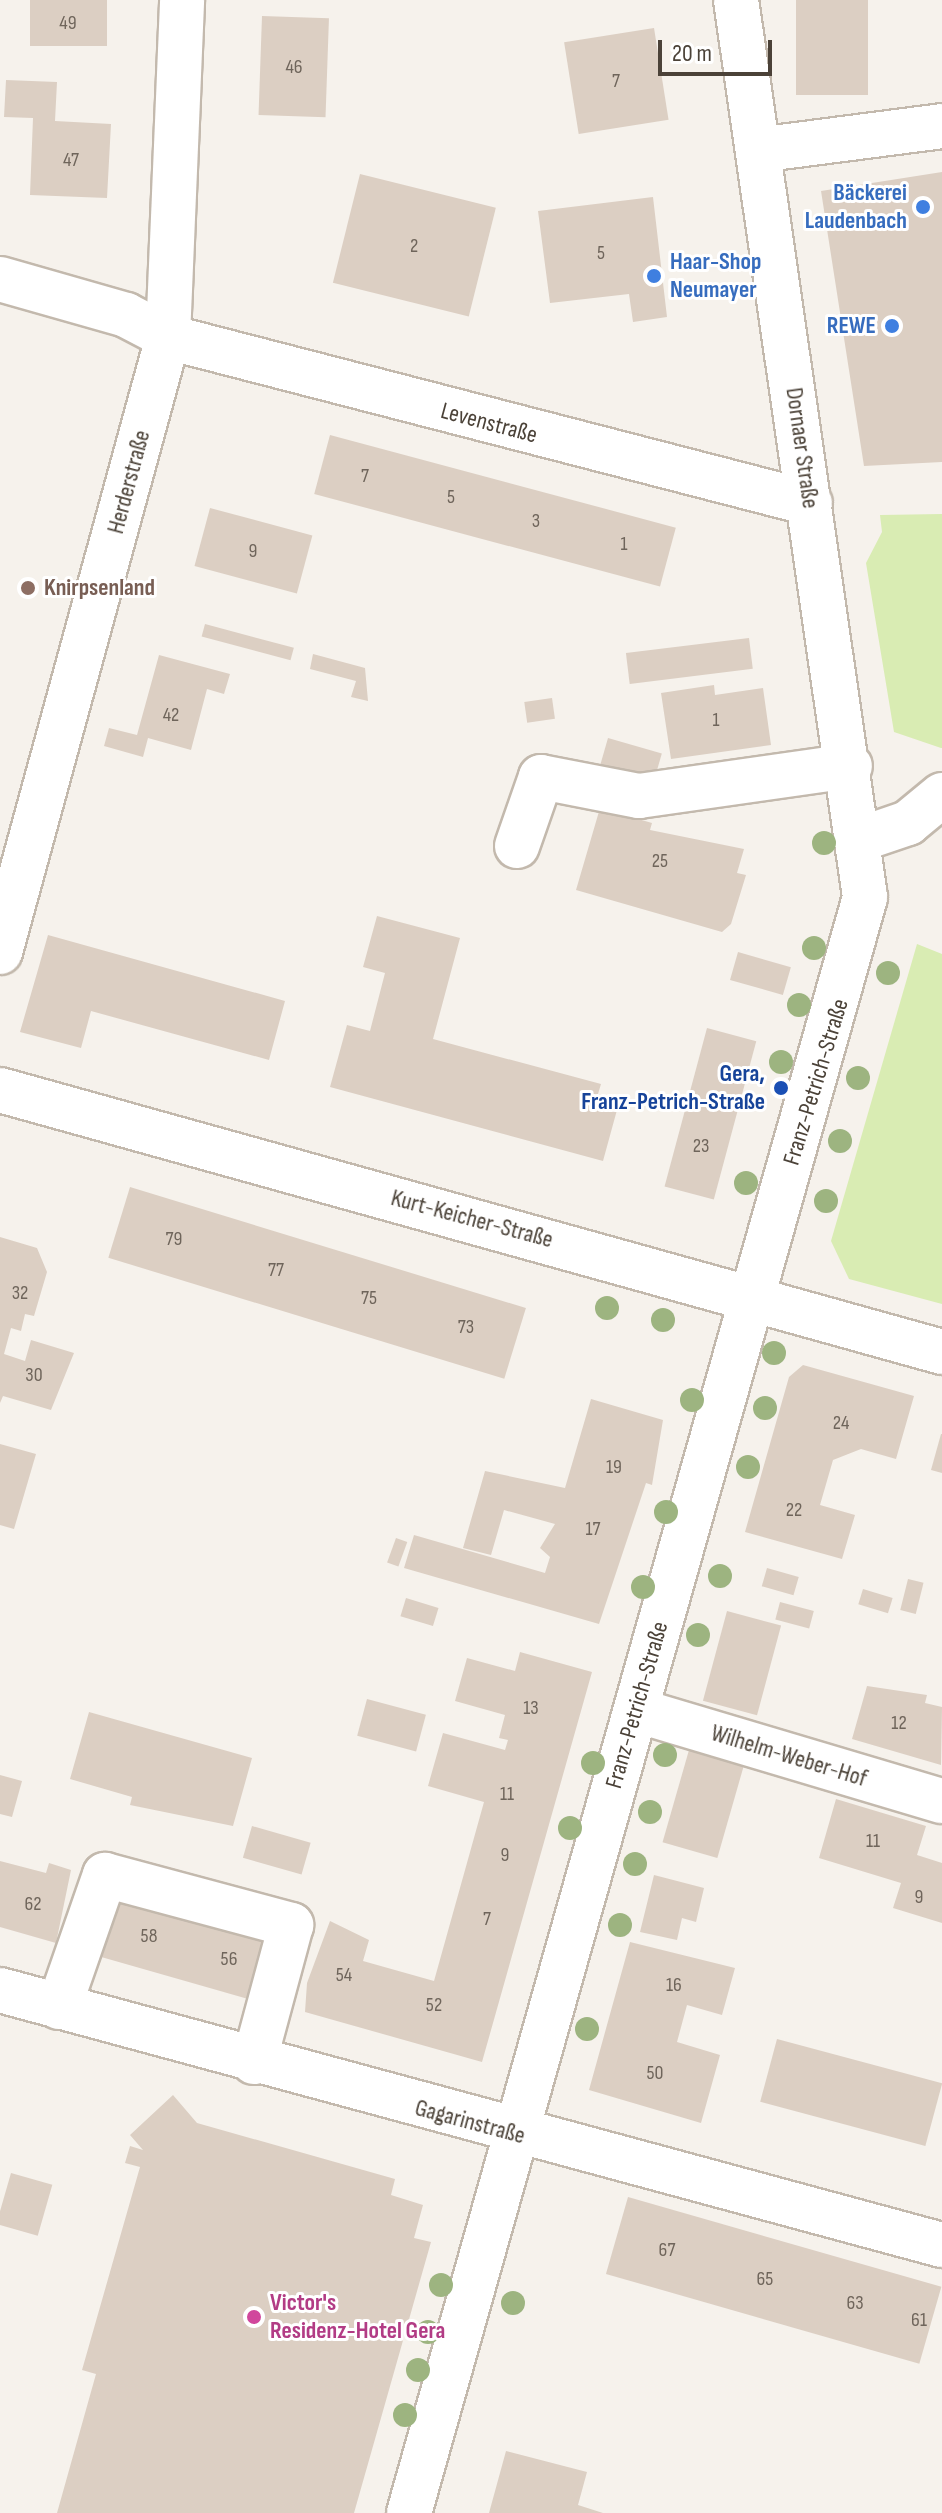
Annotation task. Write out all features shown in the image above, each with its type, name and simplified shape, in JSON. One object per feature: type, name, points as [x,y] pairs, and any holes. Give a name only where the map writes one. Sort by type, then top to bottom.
[{"type":"street","name":"Herderstraße","points":[[0,952],[168,337],[182,0]]},
{"type":"street","name":"Dornaer Straße","points":[[736,0],[861,839],[865,897]]},
{"type":"street","points":[[758,150],[942,126]]},
{"type":"street","points":[[0,279],[126,315],[168,337]]},
{"type":"street","points":[[0,308],[127,337],[168,337]]},
{"type":"street","name":"Levenstraße","points":[[168,337],[810,503]]},
{"type":"street","points":[[517,846],[541,777],[639,796],[850,766]]},
{"type":"street","points":[[861,839],[908,823],[942,795]]},
{"type":"street","name":"Franz-Petrich-Straße","points":[[409,2513],[865,897]]},
{"type":"street","name":"Kurt-Keicher-Straße","points":[[0,1090],[752,1296],[942,1352]]},
{"type":"street","name":"Wilhelm-Weber-Hof","points":[[636,1710],[942,1801]]},
{"type":"street","points":[[59,2007],[105,1875],[291,1925],[254,2062]]},
{"type":"street","name":"Gagarinstraße","points":[[0,1990],[516,2135],[942,2245]]},
{"type":"green space","points":[[942,514],[941,748],[894,732],[866,563],[882,532],[880,515]]},
{"type":"green space","points":[[917,944],[942,954],[942,1304],[849,1279],[831,1241]]},
{"type":"building","points":[[30,0],[107,0],[107,46],[30,46]]},
{"type":"building","points":[[796,0],[868,0],[868,95],[796,95]]},
{"type":"building","points":[[262,16],[329,18],[326,117],[259,115]]},
{"type":"building","points":[[654,28],[669,120],[579,134],[564,42]]},
{"type":"building","points":[[6,80],[57,82],[55,121],[111,124],[107,198],[30,195],[33,118],[4,117]]},
{"type":"building","name":"REWE","points":[[942,172],[942,462],[864,466],[821,191]]},
{"type":"building","points":[[360,174],[496,208],[469,317],[333,283]]},
{"type":"building","points":[[653,197],[667,317],[633,322],[629,294],[550,303],[538,211]]},
{"type":"building","points":[[330,435],[676,528],[660,587],[314,494]]},
{"type":"building","points":[[210,508],[312,535],[297,593],[194,566]]},
{"type":"building","points":[[205,624],[294,648],[291,660],[202,637]]},
{"type":"building","points":[[749,638],[753,669],[630,684],[626,653]]},
{"type":"building","points":[[313,654],[365,668],[368,701],[351,697],[356,681],[310,669]]},
{"type":"building","points":[[159,655],[230,674],[224,694],[207,689],[191,750],[148,738],[143,757],[104,746],[109,728],[137,735]]},
{"type":"building","points":[[714,685],[715,695],[763,688],[771,745],[671,759],[661,693]]},
{"type":"building","points":[[552,698],[555,719],[527,723],[524,702]]},
{"type":"building","points":[[608,738],[662,753],[654,782],[600,767]]},
{"type":"building","points":[[600,808],[652,823],[650,830],[744,849],[737,873],[746,875],[731,924],[722,932],[576,890]]},
{"type":"building","points":[[377,916],[460,938],[433,1039],[601,1084],[598,1094],[620,1099],[603,1161],[330,1087],[347,1025],[370,1031],[385,973],[363,967]]},
{"type":"building","points":[[48,935],[285,1001],[269,1060],[91,1011],[81,1048],[20,1032]]},
{"type":"building","points":[[738,952],[791,967],[783,995],[730,980]]},
{"type":"building","points":[[707,1028],[756,1041],[714,1200],[665,1186]]},
{"type":"building","points":[[130,1187],[526,1308],[504,1379],[108,1258]]},
{"type":"building","points":[[0,1237],[37,1248],[47,1272],[34,1316],[25,1314],[21,1331],[11,1328],[4,1354],[25,1361],[31,1340],[74,1353],[51,1410],[3,1396],[0,1403]]},
{"type":"building","points":[[803,1365],[914,1396],[896,1459],[861,1449],[833,1460],[820,1505],[855,1515],[842,1559],[745,1532],[789,1377]]},
{"type":"building","points":[[591,1399],[663,1420],[652,1485],[646,1483],[599,1624],[404,1568],[414,1535],[545,1573],[550,1557],[540,1548],[555,1524],[504,1510],[491,1555],[463,1548],[485,1471],[565,1488]]},
{"type":"building","points":[[942,1434],[942,1473],[931,1470]]},
{"type":"building","points":[[0,1444],[36,1454],[14,1529],[0,1525]]},
{"type":"building","points":[[396,1538],[407,1542],[398,1567],[387,1562]]},
{"type":"building","points":[[767,1568],[799,1577],[793,1595],[762,1586]]},
{"type":"building","points":[[908,1579],[924,1583],[916,1614],[900,1610]]},
{"type":"building","points":[[863,1589],[893,1598],[888,1613],[858,1604]]},
{"type":"building","points":[[406,1598],[439,1608],[433,1626],[400,1616]]},
{"type":"building","points":[[780,1602],[814,1611],[809,1628],[775,1619]]},
{"type":"building","points":[[727,1611],[781,1625],[757,1715],[703,1701]]},
{"type":"building","points":[[520,1652],[592,1672],[482,2062],[305,2012],[307,1983],[330,1921],[369,1940],[363,1961],[434,1981],[484,1802],[428,1786],[443,1733],[505,1750],[508,1740],[499,1738],[505,1715],[455,1701],[467,1658],[515,1671]]},
{"type":"building","points":[[867,1686],[927,1695],[925,1703],[942,1707],[941,1765],[852,1739]]},
{"type":"building","points":[[367,1699],[426,1715],[416,1751],[357,1736]]},
{"type":"building","points":[[89,1712],[252,1758],[233,1826],[130,1805],[132,1797],[70,1779]]},
{"type":"building","points":[[689,1750],[744,1766],[717,1858],[663,1842]]},
{"type":"building","points":[[0,1775],[22,1781],[12,1817],[0,1814]]},
{"type":"building","points":[[836,1799],[926,1826],[917,1855],[942,1863],[942,1923],[893,1908],[901,1883],[819,1858]]},
{"type":"building","points":[[252,1826],[311,1843],[302,1875],[243,1858]]},
{"type":"building","points":[[0,1861],[46,1873],[49,1863],[71,1870],[56,1943],[0,1927]]},
{"type":"building","points":[[654,1875],[704,1888],[696,1922],[682,1918],[677,1940],[640,1932]]},
{"type":"building","points":[[118,1892],[279,1938],[261,2003],[100,1956]]},
{"type":"building","points":[[630,1942],[735,1968],[722,2015],[687,2005],[677,2042],[720,2055],[701,2123],[589,2090]]},
{"type":"building","points":[[777,2039],[942,2083],[925,2146],[760,2102]]},
{"type":"building","name":"Victor's Residenz-Hotel Gera","points":[[173,2095],[197,2123],[395,2179],[391,2195],[423,2205],[414,2238],[431,2242],[354,2513],[57,2513],[96,2374],[82,2370],[140,2167],[125,2163],[130,2146],[143,2150],[130,2135]]},
{"type":"building","points":[[11,2173],[52,2185],[38,2236],[0,2225],[0,2211]]},
{"type":"building","points":[[628,2197],[941,2287],[919,2364],[606,2274]]},
{"type":"building","points":[[506,2451],[587,2472],[578,2505],[603,2513],[489,2513]]},
{"type":"place","name":"Bäckerei Laudenbach","points":[[923,207]]},
{"type":"place","name":"Haar-Shop Neumayer","points":[[654,276]]},
{"type":"place","name":"REWE","points":[[892,326]]},
{"type":"place","name":"Knirpsenland","points":[[28,588]]},
{"type":"place","name":"Gera, Franz-Petrich-Straße","points":[[781,1088]]},
{"type":"place","name":"Victor's Residenz-Hotel Gera","points":[[254,2317]]}]
